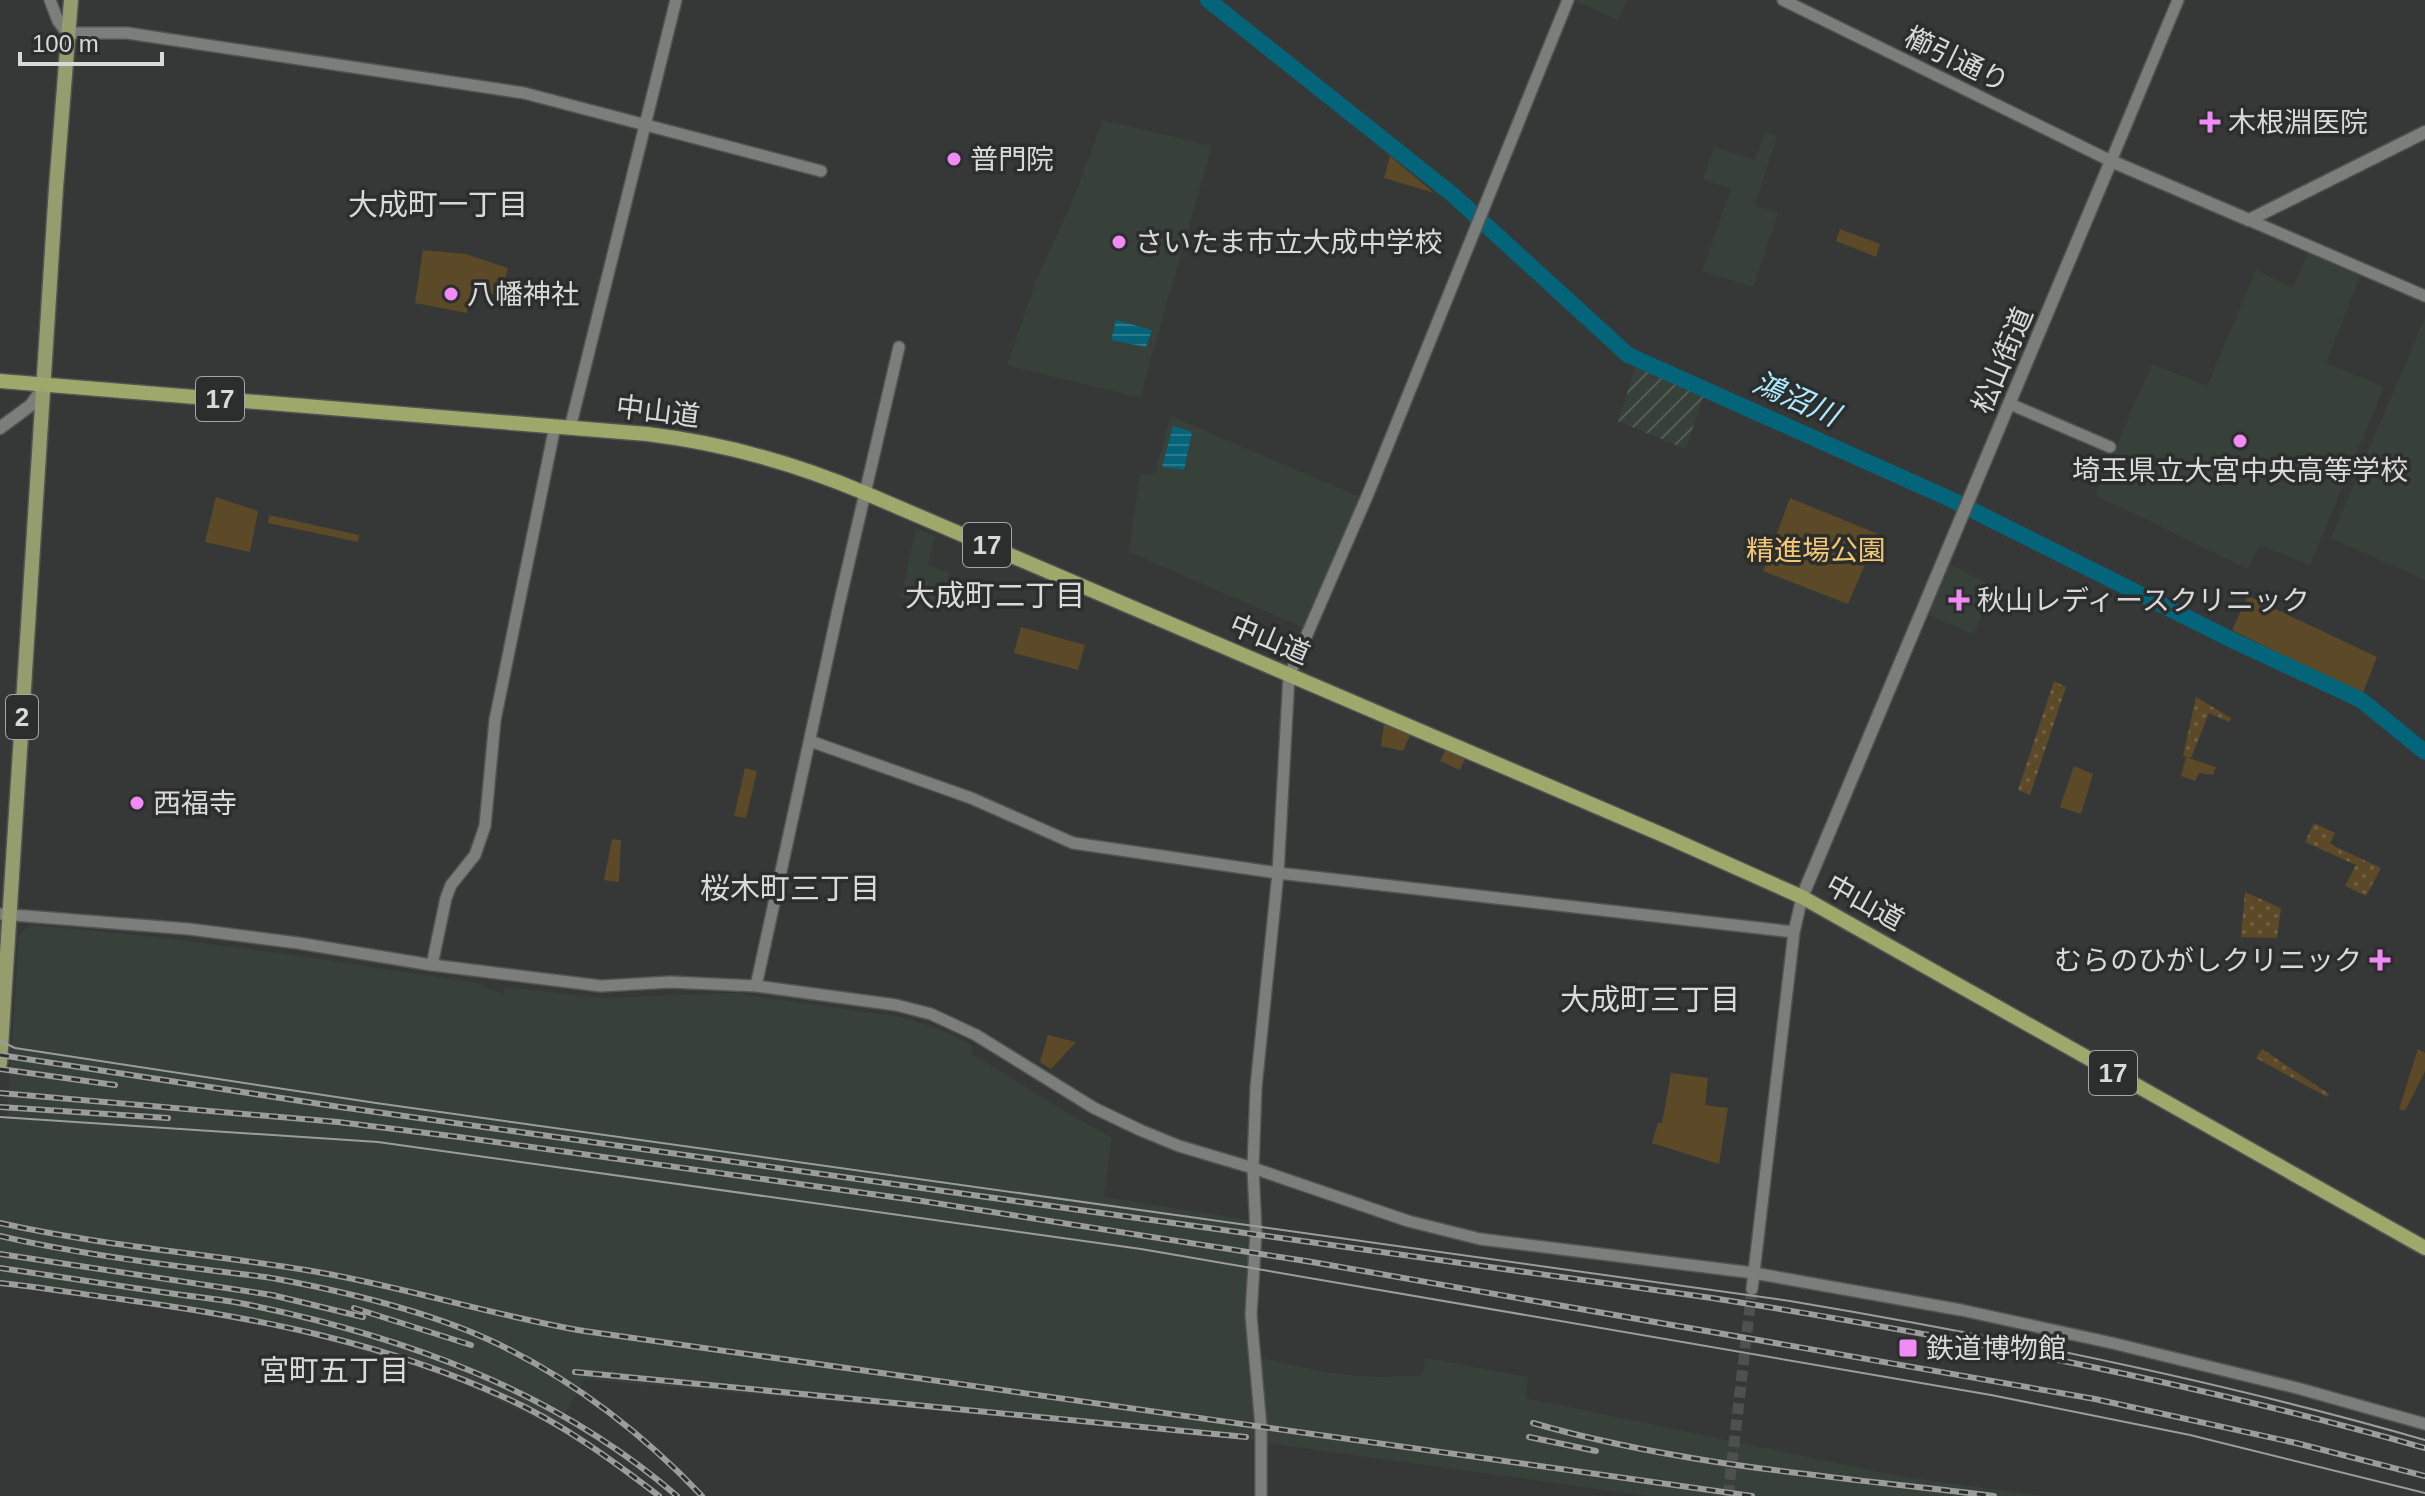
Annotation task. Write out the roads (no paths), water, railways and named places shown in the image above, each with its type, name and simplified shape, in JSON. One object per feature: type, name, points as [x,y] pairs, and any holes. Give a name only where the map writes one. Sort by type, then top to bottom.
[{"type":"highway","name":"中山道","points":[[0,381],[647,434],[718,445],[803,468],[1650,829],[1802,897],[2425,1248]]},
{"type":"main road","name":"2","points":[[0,1063],[5,914],[71,0]]},
{"type":"main road","points":[[2111,161],[2249,220],[2425,132]]},
{"type":"main road","name":"松山街道","points":[[1802,897],[2111,161]]},
{"type":"main road","points":[[0,428],[31,405],[45,385]]},
{"type":"street","points":[[50,0],[58,21],[67,33],[127,33],[524,93],[821,171]]},
{"type":"street","points":[[432,965],[446,898],[451,885],[475,855],[485,826],[495,720],[562,427],[646,124],[676,0]]},
{"type":"street","points":[[1261,1496],[1261,1427],[1251,1315],[1256,1232],[1253,1168],[1256,1087],[1278,873],[1289,676],[1368,494],[1568,0]]},
{"type":"street","name":"櫛引通り","points":[[1783,0],[2111,161]]},
{"type":"street","points":[[2111,161],[2178,0]]},
{"type":"street","points":[[2249,220],[2425,296]]},
{"type":"street","points":[[756,986],[899,347]]},
{"type":"street","points":[[2010,404],[2110,447]]},
{"type":"street","points":[[810,741],[971,798],[1073,843],[1278,873],[1794,932]]},
{"type":"street","points":[[1752,1289],[1794,932],[1802,897]]},
{"type":"street","points":[[5,914],[242,935],[432,965],[601,986],[670,982],[756,986],[896,1005],[931,1014],[976,1035],[1094,1108],[1179,1146],[1408,1221],[1480,1239],[1754,1273],[1961,1310],[2297,1388],[2425,1424]]},
{"type":"water","points":[[1116,320],[1152,330],[1146,347],[1111,340]]},
{"type":"water","points":[[1173,426],[1192,432],[1184,470],[1162,467]]},
{"type":"waterway","name":"鴻沼川","points":[[1208,0],[1453,195],[1628,355],[1950,499],[2234,641],[2361,700],[2425,752]]},
{"type":"tunnel","points":[[1728,1496],[1752,1289]]},
{"type":"tram line","points":[[0,1041],[15,1048],[376,1103],[1790,1301],[1950,1329],[2189,1379],[2425,1440]]},
{"type":"tram line","points":[[0,1117],[378,1142],[1141,1249],[1991,1395],[2190,1435],[2425,1493]]},
{"type":"railway","points":[[0,1055],[340,1107],[1712,1298],[2071,1362],[2249,1402],[2425,1448]]},
{"type":"railway","points":[[0,1069],[115,1085]]},
{"type":"railway","points":[[0,1093],[338,1122],[459,1137],[922,1201],[1312,1262],[2095,1399],[2296,1443],[2425,1476]]},
{"type":"railway","points":[[0,1107],[168,1118]]},
{"type":"railway","points":[[0,1223],[80,1238],[323,1273],[584,1331],[1752,1496]]},
{"type":"railway","points":[[0,1236],[96,1255],[277,1279],[361,1297],[446,1323],[498,1344],[581,1392],[656,1451],[702,1496]]},
{"type":"railway","points":[[0,1254],[272,1295],[363,1317]]},
{"type":"railway","points":[[0,1268],[245,1304],[304,1317],[419,1351],[528,1397],[580,1426],[630,1459],[677,1496]]},
{"type":"railway","points":[[0,1283],[268,1323],[413,1361],[506,1398],[546,1419],[604,1455],[659,1496]]},
{"type":"railway","points":[[354,1308],[471,1345]]},
{"type":"railway","points":[[575,1372],[1246,1437]]},
{"type":"railway","points":[[1533,1423],[1589,1438],[1704,1460],[1994,1496]]},
{"type":"railway","points":[[1529,1437],[1596,1451]]},
{"type":"place","name":"木根淵医院","points":[[2210,122]]},
{"type":"place","name":"普門院","points":[[954,159]]},
{"type":"place","name":"さいたま市立大成中学校","points":[[1119,242]]},
{"type":"place","name":"八幡神社","points":[[451,294]]},
{"type":"place","name":"埼玉県立大宮中央高等学校","points":[[2240,441]]},
{"type":"place","name":"秋山レディースクリニック","points":[[1959,600]]},
{"type":"place","name":"西福寺","points":[[137,803]]},
{"type":"place","name":"むらのひがしクリニック","points":[[2380,960]]},
{"type":"place","name":"鉄道博物館","points":[[1908,1348]]},
{"type":"district","name":"大成町一丁目","points":[[438,205]]},
{"type":"district","name":"大成町二丁目","points":[[995,596]]},
{"type":"district","name":"桜木町三丁目","points":[[790,889]]},
{"type":"district","name":"大成町三丁目","points":[[1650,1000]]},
{"type":"district","name":"宮町五丁目","points":[[334,1371]]},
{"type":"park label","name":"精進場公園","points":[[1816,550]]}]
